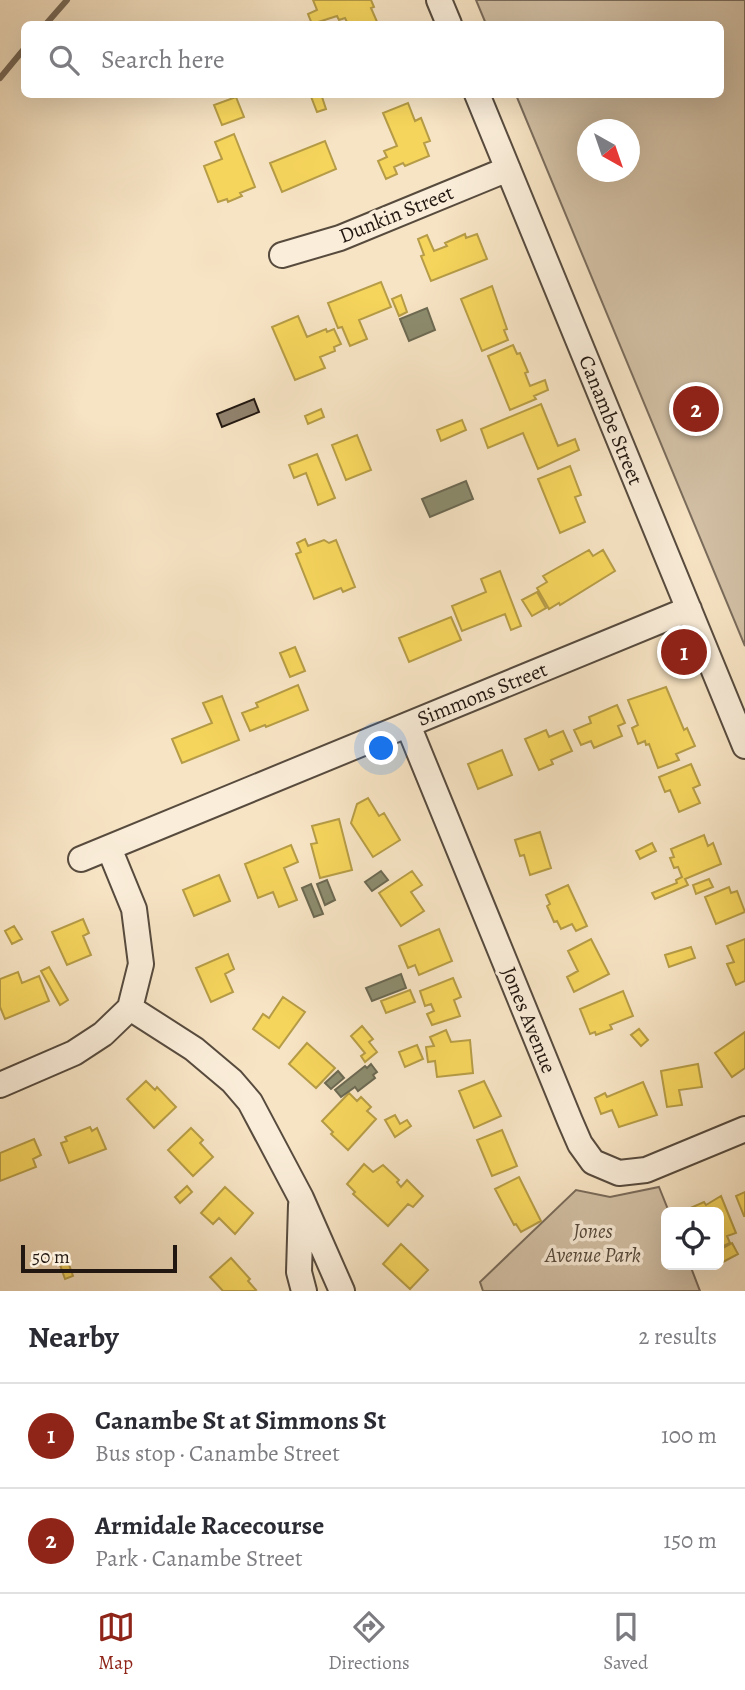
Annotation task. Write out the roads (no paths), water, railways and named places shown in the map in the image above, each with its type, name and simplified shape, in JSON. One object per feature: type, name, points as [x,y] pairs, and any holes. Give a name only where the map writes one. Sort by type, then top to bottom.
[{"type":"street","points":[[439,0],[448,21]]},
{"type":"street","name":"Canambe Street","points":[[480,98],[745,746]]},
{"type":"street","name":"Dunkin Street","points":[[282,255],[340,238],[508,169]]},
{"type":"street","name":"Simmons Street","points":[[81,859],[689,609]]},
{"type":"street","name":"Jones Avenue","points":[[408,725],[570,1121],[580,1144],[593,1162],[619,1173],[646,1170],[745,1129]]},
{"type":"street","points":[[0,1085],[74,1053],[103,1034],[130,1008],[141,964],[134,909],[109,848]]},
{"type":"street","points":[[130,1008],[194,1049],[232,1082],[250,1102],[301,1199],[342,1291]]},
{"type":"street","points":[[301,1199],[299,1272],[304,1291]]},
{"type":"waterway","points":[[49,21],[67,0]]},
{"type":"waterway","points":[[0,78],[21,53]]},
{"type":"place","name":"Armidale Racecourse","points":[[696,409]]},
{"type":"place","name":"Canambe St at Simmons St","points":[[684,652]]},
{"type":"park label","name":"Jones Avenue Park","points":[[593,1243]]}]
